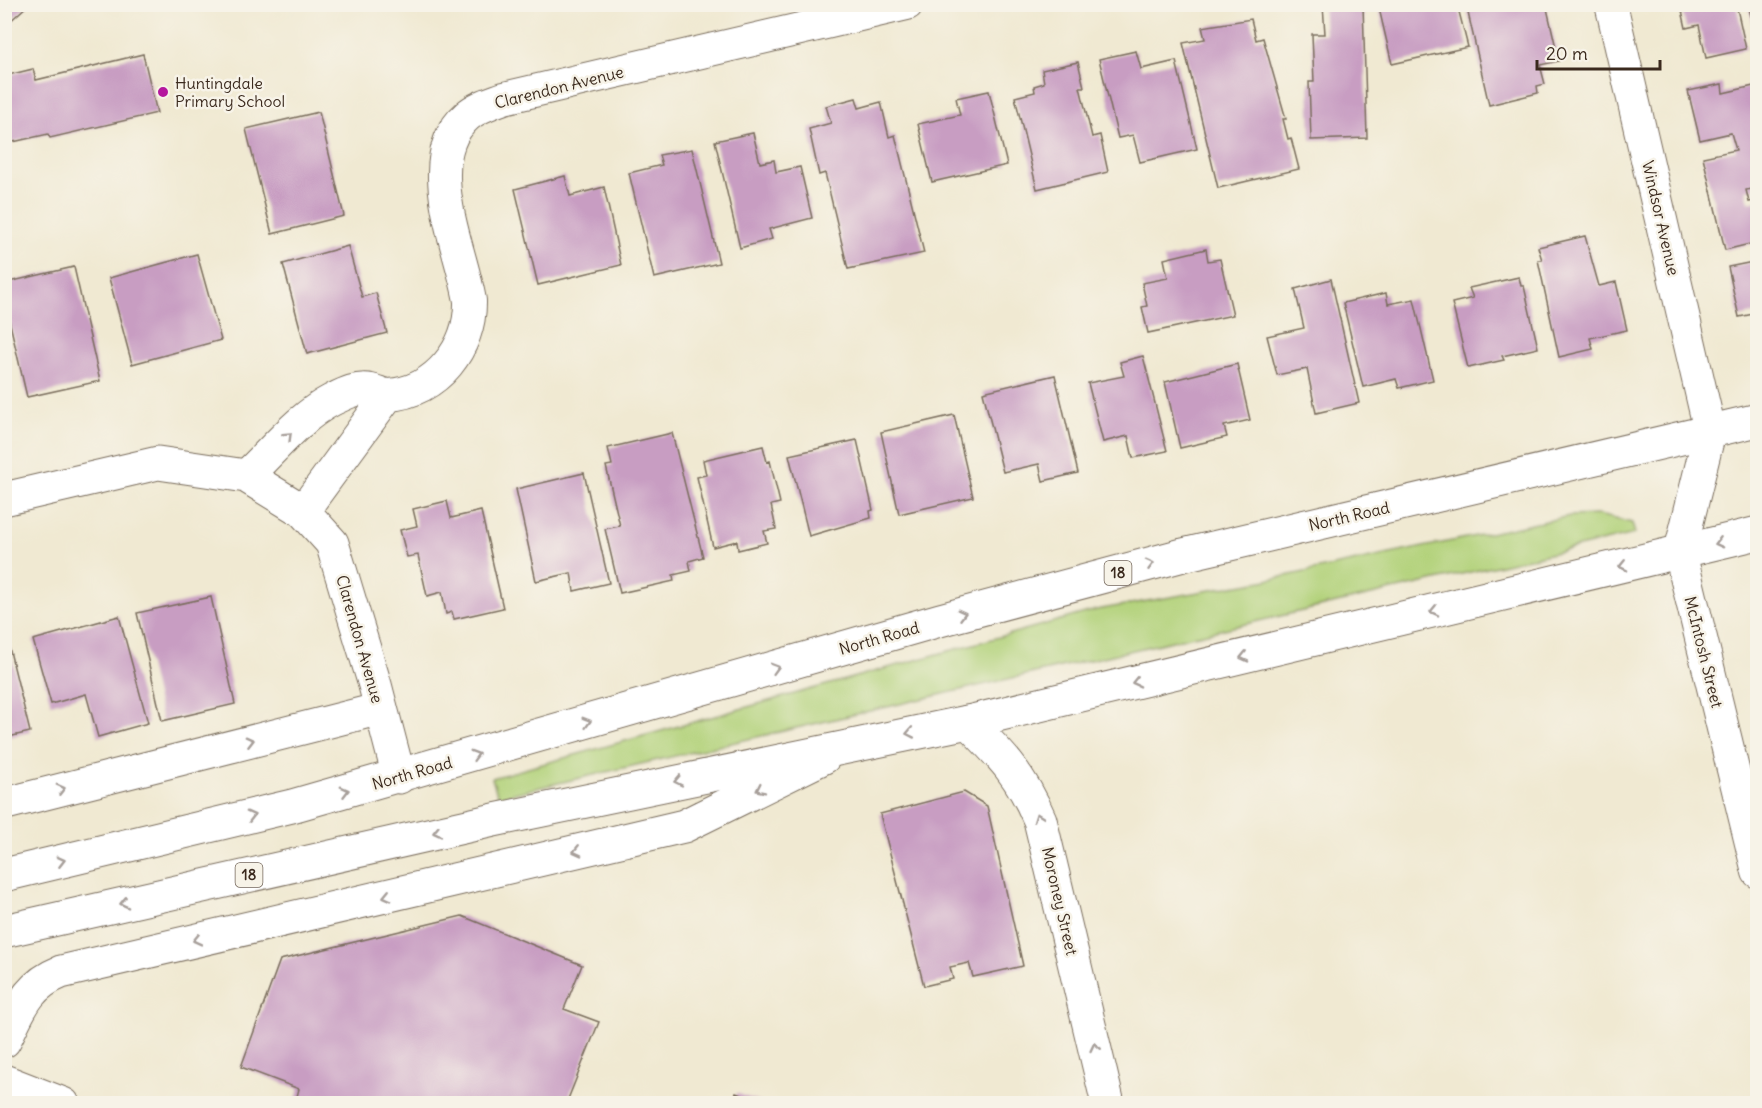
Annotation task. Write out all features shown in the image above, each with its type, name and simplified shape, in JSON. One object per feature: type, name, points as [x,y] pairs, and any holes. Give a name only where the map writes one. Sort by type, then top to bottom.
[{"type":"main road","name":"North Road","points":[[4,875],[291,806],[399,777],[940,620],[1172,558],[1758,420]]},
{"type":"main road","name":"Clarendon Avenue","points":[[4,499],[158,463],[246,476],[303,511],[332,543],[375,685],[379,709],[399,777]]},
{"type":"main road","name":"18","points":[[4,931],[494,820],[850,744],[968,722],[1758,533]]},
{"type":"main road","name":"Moroney Street","points":[[968,722],[1008,762],[1026,788],[1040,820],[1108,1104]]},
{"type":"main road","points":[[4,1041],[28,995],[38,983],[61,972],[684,826],[850,744]]},
{"type":"main road","points":[[4,1080],[63,1104]]},
{"type":"street","name":"Clarendon Avenue","points":[[246,476],[307,417],[330,400],[356,389],[388,395],[414,388],[438,375],[461,346],[470,318],[470,301],[447,199],[442,162],[454,131],[467,116],[484,105],[504,98],[907,4]]},
{"type":"street","name":"Windsor Avenue","points":[[1611,4],[1710,431]]},
{"type":"street","points":[[303,511],[388,395]]},
{"type":"street","name":"McIntosh Street","points":[[1710,431],[1680,552],[1758,872]]},
{"type":"street","points":[[4,804],[379,709]]},
{"type":"green space","points":[[1598,515],[1632,523],[1635,534],[498,797],[492,778],[1096,610],[1262,581],[1570,516]]},
{"type":"building","points":[[4,4],[29,4],[6,25]]},
{"type":"building","points":[[1378,4],[1457,4],[1468,47],[1392,64]]},
{"type":"building","points":[[1466,4],[1546,4],[1559,61],[1540,65],[1545,84],[1537,86],[1538,93],[1489,105]]},
{"type":"building","points":[[1686,4],[1736,4],[1746,49],[1706,58],[1699,25],[1686,28],[1681,6]]},
{"type":"building","points":[[1748,4],[1758,4],[1758,40],[1757,40]]},
{"type":"building","points":[[1323,5],[1363,5],[1367,138],[1311,140],[1309,82],[1314,82],[1312,34],[1325,34]]},
{"type":"building","points":[[1251,19],[1256,40],[1263,38],[1286,119],[1283,119],[1288,139],[1291,138],[1299,169],[1218,188],[1183,43],[1205,39],[1202,27]]},
{"type":"building","points":[[1136,51],[1141,69],[1176,61],[1197,149],[1140,162],[1133,135],[1118,138],[1099,59]]},
{"type":"building","points":[[143,54],[157,113],[50,138],[48,134],[4,144],[4,76],[33,69],[36,80]]},
{"type":"building","points":[[1078,62],[1084,87],[1080,87],[1092,137],[1100,135],[1108,172],[1037,189],[1015,97],[1035,92],[1034,86],[1044,83],[1042,70]]},
{"type":"building","points":[[1722,84],[1723,93],[1758,85],[1758,127],[1754,127],[1758,143],[1758,188],[1746,190],[1749,202],[1758,200],[1758,242],[1725,250],[1703,157],[1736,150],[1731,133],[1700,140],[1688,91]]},
{"type":"building","points":[[989,91],[1007,165],[932,182],[918,124],[960,115],[956,98]]},
{"type":"building","points":[[856,98],[859,108],[881,102],[889,137],[895,135],[924,253],[848,269],[825,173],[819,175],[809,129],[831,123],[826,106]]},
{"type":"building","points":[[319,112],[344,216],[272,234],[246,129]]},
{"type":"building","points":[[753,133],[760,163],[774,160],[776,172],[800,167],[812,218],[769,229],[772,239],[740,248],[715,141]]},
{"type":"building","points":[[692,149],[719,263],[654,278],[629,173],[662,165],[659,155]]},
{"type":"building","points":[[565,176],[570,196],[604,187],[621,265],[538,285],[515,189]]},
{"type":"building","points":[[1585,236],[1599,286],[1616,282],[1627,330],[1590,338],[1593,349],[1559,357],[1538,260],[1542,260],[1538,247]]},
{"type":"building","points":[[348,246],[362,297],[376,293],[387,333],[307,354],[283,264]]},
{"type":"building","points":[[1206,249],[1208,261],[1220,259],[1233,315],[1148,333],[1142,307],[1147,306],[1142,283],[1168,278],[1164,259]]},
{"type":"building","points":[[197,254],[221,340],[132,364],[109,278]]},
{"type":"building","points":[[1758,261],[1758,313],[1739,317],[1728,267]]},
{"type":"building","points":[[74,267],[100,381],[27,397],[4,298],[4,283]]},
{"type":"building","points":[[1519,277],[1521,286],[1524,286],[1538,348],[1502,356],[1504,360],[1468,368],[1452,303],[1473,298],[1469,288]]},
{"type":"building","points":[[1331,279],[1359,403],[1316,413],[1307,369],[1277,375],[1267,336],[1304,328],[1295,289]]},
{"type":"building","points":[[1386,293],[1388,304],[1414,299],[1433,380],[1399,388],[1396,379],[1363,387],[1343,303]]},
{"type":"building","points":[[1143,356],[1167,451],[1133,458],[1128,436],[1103,442],[1088,383],[1124,376],[1120,362]]},
{"type":"building","points":[[1237,364],[1250,420],[1224,426],[1227,437],[1180,448],[1165,382]]},
{"type":"building","points":[[1055,375],[1078,473],[1043,481],[1039,464],[1003,472],[983,392]]},
{"type":"building","points":[[954,415],[973,497],[899,514],[881,432]]},
{"type":"building","points":[[672,433],[703,557],[689,561],[691,571],[673,575],[674,581],[620,593],[605,529],[620,526],[606,466],[612,465],[608,448]]},
{"type":"building","points":[[857,440],[873,510],[870,511],[871,518],[809,536],[789,455]]},
{"type":"building","points":[[763,446],[767,462],[770,461],[780,503],[771,505],[776,529],[764,531],[767,543],[738,550],[737,541],[713,547],[697,477],[706,475],[703,460]]},
{"type":"building","points":[[584,473],[609,583],[574,591],[571,573],[536,581],[516,489]]},
{"type":"building","points":[[447,501],[451,518],[481,511],[503,608],[454,619],[452,612],[446,614],[442,592],[427,596],[418,555],[407,557],[400,530],[417,526],[413,509]]},
{"type":"building","points":[[211,597],[235,704],[162,721],[137,613]]},
{"type":"building","points":[[119,616],[148,723],[98,737],[86,694],[51,704],[33,640]]},
{"type":"building","points":[[4,627],[30,732],[4,738]]},
{"type":"building","points":[[964,792],[987,806],[1023,966],[973,977],[969,963],[950,967],[953,979],[924,986],[880,814]]},
{"type":"building","points":[[462,916],[582,965],[564,1009],[599,1022],[566,1104],[295,1104],[299,1089],[241,1067],[280,960]]},
{"type":"building","points":[[736,1093],[762,1103],[762,1104],[732,1104]]},
{"type":"place","name":"Huntingdale Primary School","points":[[163,92]]}]
